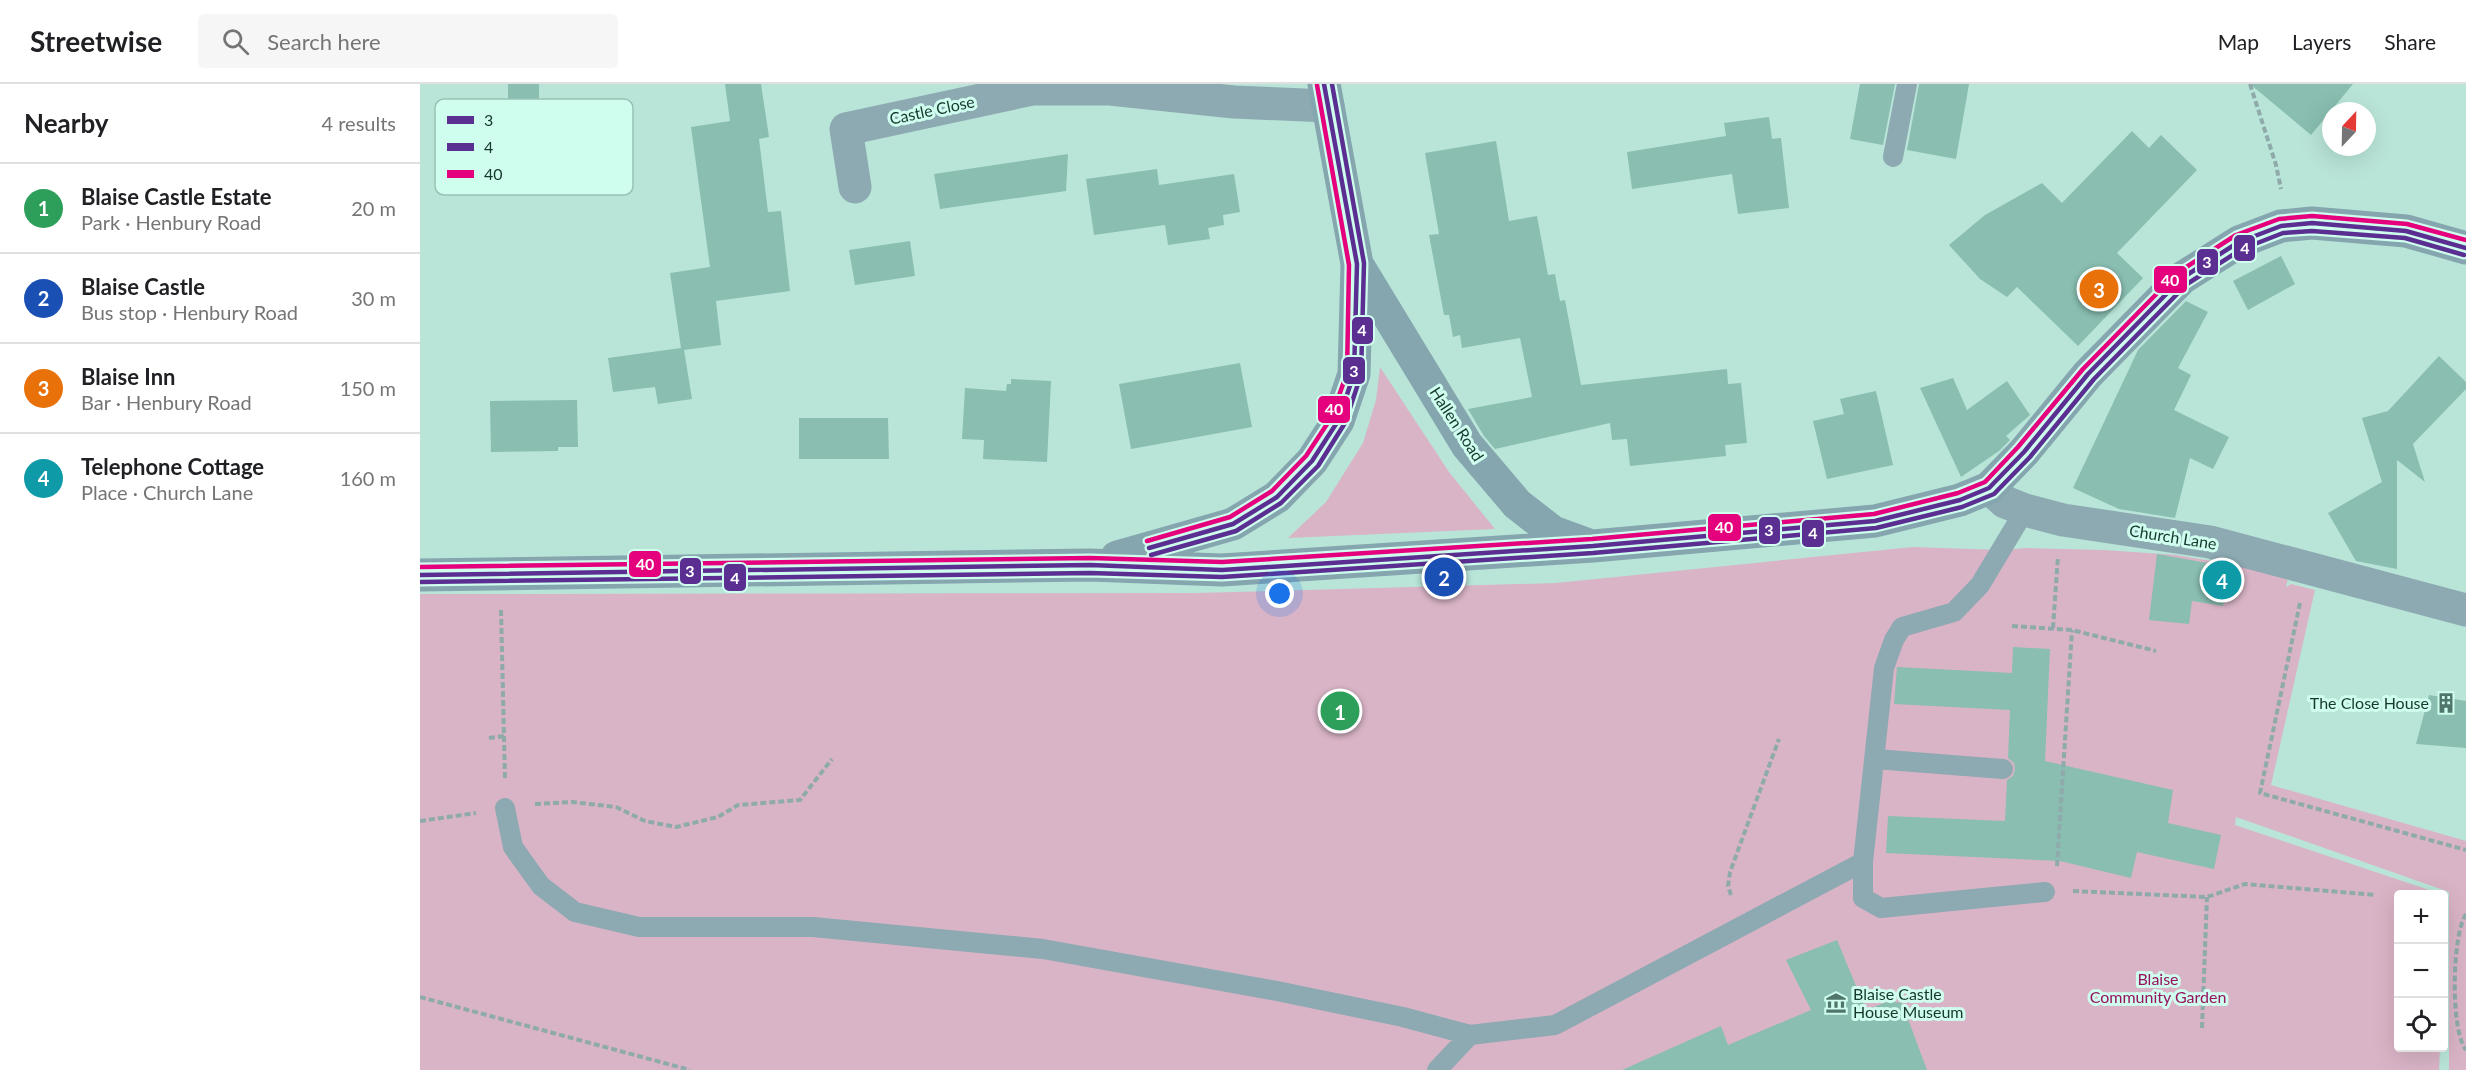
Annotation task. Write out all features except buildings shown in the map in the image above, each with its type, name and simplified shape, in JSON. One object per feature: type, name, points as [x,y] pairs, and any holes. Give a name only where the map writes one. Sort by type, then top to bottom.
[{"type":"main road","name":"Hallen Road","points":[[1090,565],[1233,524],[1277,497],[1312,461],[1338,422],[1354,374],[1357,264],[1326,95]]},
{"type":"main road","points":[[420,575],[499,576],[1090,565],[1222,570],[1593,546],[1875,521],[1960,500],[1989,488],[2024,452],[2064,386],[2088,374],[2182,278],[2239,242],[2281,226],[2312,223],[2406,231],[2466,248]]},
{"type":"main road","name":"Hallen Road","points":[[1357,264],[1467,445],[1517,504],[1553,532],[1593,546]]},
{"type":"street","name":"Castle Close","points":[[855,187],[846,129],[1032,89],[1110,89],[1234,102],[1326,95]]},
{"type":"street","name":"Church Lane","points":[[1989,488],[2005,502],[2063,520],[2210,542],[2466,610]]},
{"type":"lane","points":[[1893,158],[1907,84]]},
{"type":"lane","points":[[2025,510],[1980,585],[1954,612],[1902,627],[1898,634],[1884,668],[1863,862],[1863,898],[1881,908],[2050,891]]},
{"type":"lane","points":[[1875,759],[2003,769]]},
{"type":"lane","points":[[505,808],[513,847],[542,886],[575,912],[639,927],[813,927],[1043,949],[1277,991],[1403,1017],[1470,1035],[1555,1024],[1863,862]]},
{"type":"lane","points":[[1437,1070],[1470,1035]]},
{"type":"path","points":[[2250,84],[2276,165],[2282,192],[2281,226]]},
{"type":"path","points":[[2053,628],[2063,520]]},
{"type":"path","points":[[499,576],[505,808]]},
{"type":"path","points":[[2301,599],[2260,793],[2466,850]]},
{"type":"path","points":[[2012,626],[2072,630],[2156,651]]},
{"type":"path","points":[[2072,630],[2050,891],[2207,897],[2245,884],[2375,895]]},
{"type":"path","points":[[489,738],[504,736]]},
{"type":"path","points":[[1731,895],[1728,886],[1730,873],[1779,739]]},
{"type":"path","points":[[420,820],[520,804],[572,802],[616,807],[645,820],[676,827],[718,817],[738,805],[800,800],[832,759]]},
{"type":"path","points":[[2202,1028],[2207,897]]},
{"type":"path","points":[[2466,914],[2460,926],[2455,979],[2456,1024],[2466,1050]]},
{"type":"path","points":[[420,997],[690,1070]]},
{"type":"green space","points":[[1380,367],[1449,472],[1495,529],[1288,538],[1326,502],[1363,443],[1376,400]]},
{"type":"green space","name":"Blaise Community Garden","points":[[1913,547],[2104,550],[2176,555],[2289,574],[2286,587],[2291,584],[2315,590],[2271,785],[2466,841],[2466,1070],[2449,1070],[2448,890],[2236,817],[2235,825],[2429,890],[2394,890],[2394,1052],[2440,1052],[2439,1070],[420,1070],[420,594],[1197,593],[1556,583]]},
{"type":"transit line","name":"3","points":[[1149,548],[1233,524],[1277,497],[1312,461],[1338,421],[1354,374],[1357,264],[1324,84]]},
{"type":"transit line","name":"4","points":[[1151,555],[1236,531],[1281,503],[1318,466],[1345,423],[1361,375],[1364,263],[1332,84]]},
{"type":"transit line","name":"40","points":[[1147,541],[1230,517],[1272,491],[1306,456],[1331,418],[1347,373],[1349,265],[1317,85]]},
{"type":"transit line","name":"40","points":[[420,567],[1090,558],[1222,562],[1592,539],[1874,514],[1958,493],[1985,482],[2018,447],[2083,369],[2177,273],[2236,235],[2279,219],[2312,216],[2407,224],[2466,240]]},
{"type":"transit line","name":"3","points":[[420,575],[1090,565],[1222,570],[1593,546],[1875,521],[1960,500],[1989,488],[2024,452],[2088,374],[2182,278],[2239,242],[2281,226],[2312,223],[2406,231],[2466,248]]},
{"type":"transit line","name":"4","points":[[420,582],[1090,573],[1222,577],[1593,553],[1876,528],[1962,507],[1994,494],[2030,457],[2094,379],[2187,284],[2242,249],[2283,233],[2312,231],[2405,238],[2464,255]]},
{"type":"place","name":"Blaise Inn","points":[[2099,289]]},
{"type":"place","name":"Blaise Castle","points":[[1444,577]]},
{"type":"place","name":"Telephone Cottage","points":[[2222,580]]},
{"type":"place","name":"The Close House","points":[[2446,703]]},
{"type":"place","name":"Blaise Castle Estate","points":[[1340,711]]},
{"type":"place","name":"Blaise Castle House Museum","points":[[1836,1003]]}]
